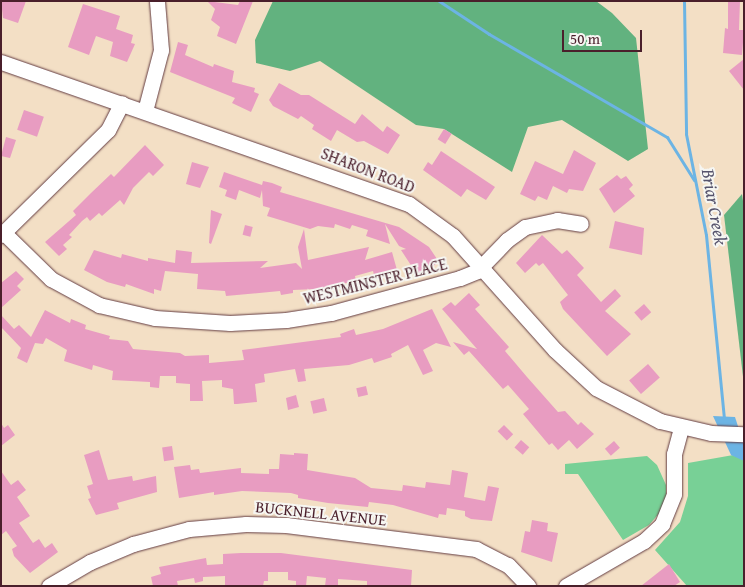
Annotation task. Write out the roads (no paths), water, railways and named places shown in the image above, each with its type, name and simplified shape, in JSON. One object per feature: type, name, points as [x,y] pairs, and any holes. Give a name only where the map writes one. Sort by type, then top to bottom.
[{"type":"street","points":[[145,111],[161,50],[156,1]]},
{"type":"street","name":"SHARON ROAD","points":[[1,62],[398,198],[439,223],[551,346],[585,379],[635,411],[680,427],[744,434]]},
{"type":"street","points":[[3,234],[108,130],[122,103]]},
{"type":"street","name":"WESTMINSTER PLACE","points":[[3,234],[45,274],[86,299],[135,314],[198,323],[274,321],[329,313],[467,276],[481,267],[507,240],[524,227],[557,220],[581,224]]},
{"type":"street","points":[[566,586],[644,541],[662,524],[674,494],[674,454],[680,427]]},
{"type":"street","name":"BUCKNELL AVENUE","points":[[49,586],[90,562],[134,544],[189,529],[246,524],[286,525],[472,548],[504,562],[528,586]]},
{"type":"water","points":[[713,416],[735,417],[744,445],[744,461],[731,455]]},
{"type":"waterway","points":[[439,1],[489,34],[667,137],[694,180]]},
{"type":"waterway","name":"Briar Creek","points":[[684,1],[686,134],[706,235],[724,417]]}]
